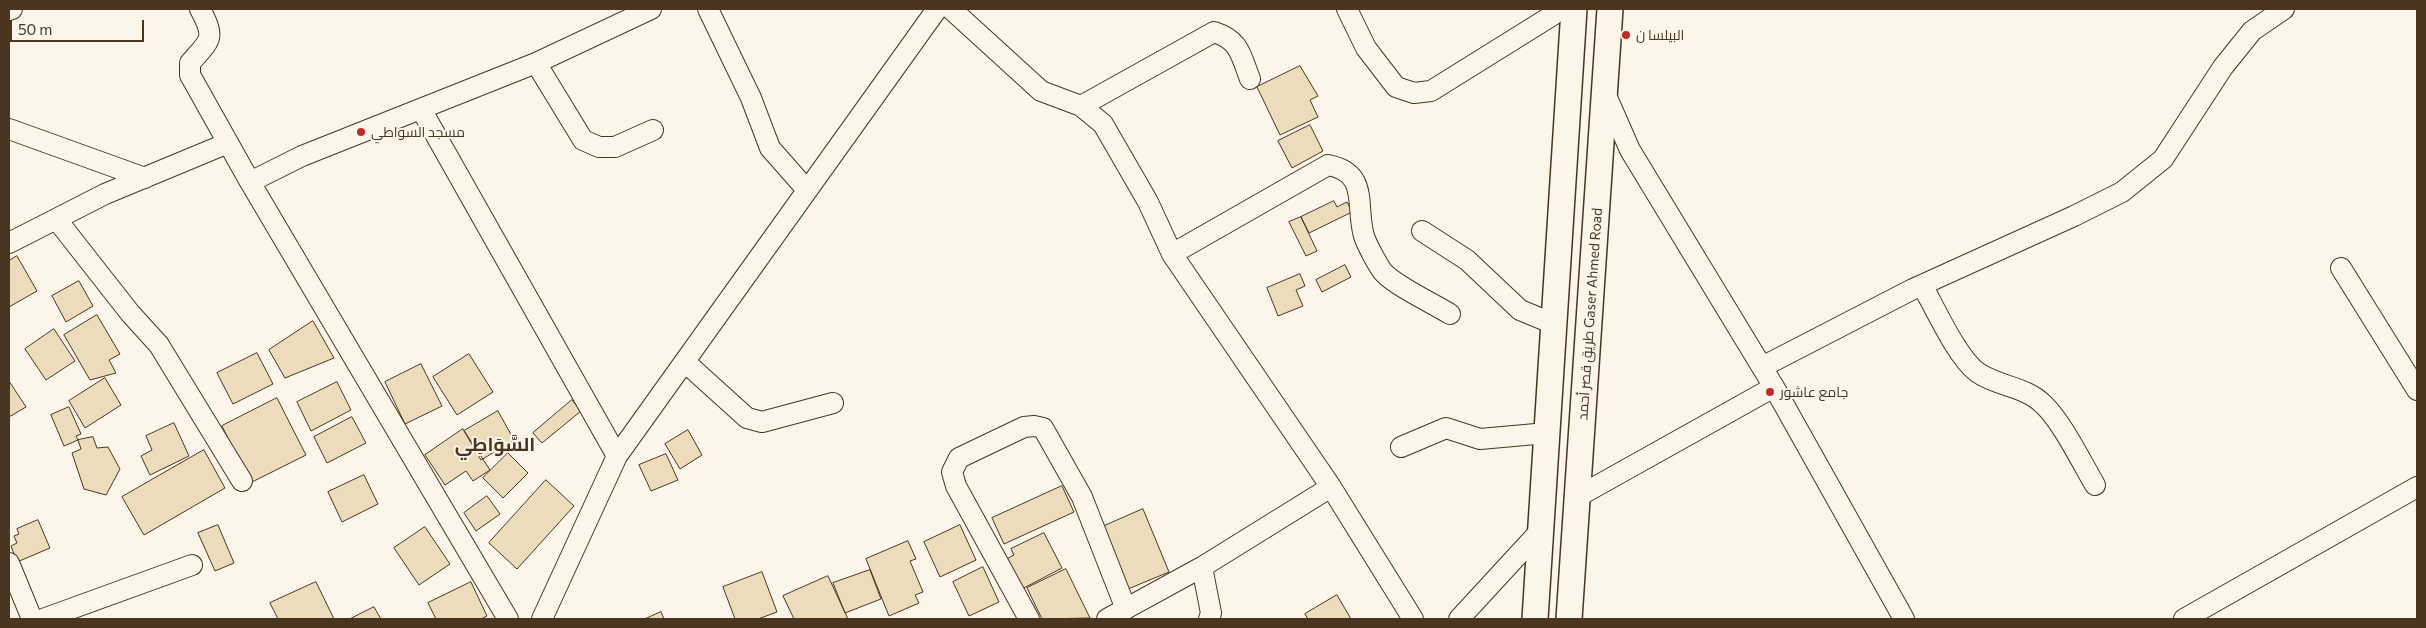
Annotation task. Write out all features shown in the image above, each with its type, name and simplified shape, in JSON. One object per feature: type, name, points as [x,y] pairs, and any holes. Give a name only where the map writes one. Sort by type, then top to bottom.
[{"type":"main road","name":"طريق قصر أحمد Gaser Ahmed Road","points":[[1569,619],[1610,9]]},
{"type":"main road","points":[[1535,619],[1572,46],[1559,11]]},
{"type":"street","points":[[200,9],[210,28],[209,41],[190,63],[190,75],[250,182],[508,619]]},
{"type":"street","points":[[250,182],[302,156],[403,114],[421,109],[536,63],[651,9]]},
{"type":"street","points":[[708,9],[751,98],[770,148],[807,190]]},
{"type":"street","points":[[951,9],[1041,91],[1081,106],[1103,124],[1148,202],[1172,254],[1332,487],[1413,619]]},
{"type":"street","points":[[1348,9],[1366,48],[1396,87],[1414,93],[1430,91],[1559,11]]},
{"type":"street","points":[[1762,367],[1922,285],[2074,216],[2122,192],[2163,159],[2223,66],[2252,30],[2284,9]]},
{"type":"street","points":[[547,617],[617,456],[807,190],[930,11]]},
{"type":"street","points":[[1081,106],[1214,32],[1225,35],[1237,44],[1250,79]]},
{"type":"street","points":[[536,63],[583,140],[599,147],[615,148],[653,130]]},
{"type":"street","points":[[1605,93],[1630,150],[1686,239],[1774,387],[1904,619]]},
{"type":"street","points":[[421,109],[617,456]]},
{"type":"street","points":[[9,129],[145,178]]},
{"type":"street","points":[[9,243],[105,194],[228,144]]},
{"type":"street","points":[[1172,254],[1328,165],[1341,167],[1354,177],[1361,204],[1364,236],[1384,273],[1450,314]]},
{"type":"street","points":[[57,220],[130,313],[159,345],[242,481]]},
{"type":"street","points":[[1422,232],[1467,260],[1520,310],[1554,324]]},
{"type":"street","points":[[2341,268],[2417,390]]},
{"type":"street","points":[[1922,285],[1965,360],[1977,372],[1996,382],[2022,390],[2044,405],[2095,485]]},
{"type":"street","points":[[684,362],[747,418],[762,422],[833,403]]},
{"type":"street","points":[[1577,497],[1774,387]]},
{"type":"street","points":[[1029,619],[956,486],[952,472],[959,458],[1024,427],[1034,426],[1043,428],[1082,497],[1126,609]]},
{"type":"street","points":[[1401,447],[1446,428],[1480,439],[1547,433]]},
{"type":"street","points":[[1107,619],[1202,567],[1332,487]]},
{"type":"street","points":[[2184,619],[2417,487]]},
{"type":"street","points":[[1459,619],[1541,530]]},
{"type":"street","points":[[9,563],[32,619]]},
{"type":"street","points":[[43,619],[192,566]]},
{"type":"street","points":[[1202,567],[1214,617]]},
{"type":"building","points":[[1300,66],[1318,96],[1310,100],[1318,117],[1280,135],[1257,87]]},
{"type":"building","points":[[1310,125],[1323,151],[1292,168],[1278,141]]},
{"type":"building","points":[[1334,201],[1337,207],[1347,202],[1352,212],[1309,233],[1301,217]]},
{"type":"building","points":[[1301,217],[1317,251],[1306,256],[1289,222]]},
{"type":"building","points":[[17,256],[37,291],[9,307],[9,261]]},
{"type":"building","points":[[1345,265],[1351,277],[1322,292],[1316,280]]},
{"type":"building","points":[[1300,274],[1305,286],[1296,290],[1303,306],[1278,316],[1267,288]]},
{"type":"building","points":[[79,281],[93,306],[66,322],[52,296]]},
{"type":"building","points":[[97,315],[120,354],[109,360],[116,373],[90,380],[64,335]]},
{"type":"building","points":[[313,321],[334,358],[285,378],[269,350]]},
{"type":"building","points":[[54,329],[75,361],[46,380],[25,349]]},
{"type":"building","points":[[257,353],[273,384],[233,404],[217,373]]},
{"type":"building","points":[[469,354],[493,392],[457,415],[433,377]]},
{"type":"building","points":[[421,364],[442,406],[405,424],[385,382]]},
{"type":"building","points":[[105,378],[121,405],[85,428],[69,401]]},
{"type":"building","points":[[9,381],[26,407],[9,417]]},
{"type":"building","points":[[337,382],[351,410],[311,431],[297,402]]},
{"type":"building","points":[[277,398],[306,455],[250,483],[222,426]]},
{"type":"building","points":[[572,400],[581,411],[542,443],[533,433]]},
{"type":"building","points":[[69,407],[81,434],[76,436],[78,440],[64,446],[51,415]]},
{"type":"building","points":[[498,411],[514,440],[481,460],[464,431]]},
{"type":"building","points":[[352,417],[366,443],[327,463],[314,437]]},
{"type":"building","points":[[174,423],[189,456],[150,475],[141,456],[152,450],[146,436]]},
{"type":"building","points":[[463,429],[490,470],[473,481],[466,471],[445,485],[425,455]]},
{"type":"building","points":[[688,430],[702,455],[680,469],[665,444]]},
{"type":"building","points":[[93,437],[97,448],[108,447],[120,469],[106,495],[84,489],[72,453],[81,449],[78,440]]},
{"type":"building","points":[[204,450],[225,488],[144,535],[122,497]]},
{"type":"building","points":[[508,453],[528,473],[503,498],[483,478]]},
{"type":"building","points":[[666,454],[678,480],[651,491],[639,465]]},
{"type":"building","points":[[364,475],[378,504],[342,522],[328,492]]},
{"type":"building","points":[[546,480],[574,506],[517,569],[489,543]]},
{"type":"building","points":[[1062,486],[1074,512],[1004,544],[992,518]]},
{"type":"building","points":[[487,496],[500,514],[476,531],[464,513]]},
{"type":"building","points":[[1143,509],[1169,572],[1128,589],[1102,527]]},
{"type":"building","points":[[38,520],[50,548],[17,562],[11,546],[17,543],[14,536],[19,534],[17,529]]},
{"type":"building","points":[[218,525],[234,563],[215,571],[198,533]]},
{"type":"building","points":[[960,525],[976,560],[940,577],[924,542]]},
{"type":"building","points":[[425,527],[450,564],[419,585],[394,548]]},
{"type":"building","points":[[1044,533],[1062,568],[1020,590],[1005,560],[1014,555],[1011,549]]},
{"type":"building","points":[[908,541],[916,559],[910,561],[923,592],[915,595],[919,603],[889,616],[866,559]]},
{"type":"building","points":[[983,567],[999,602],[969,616],[953,582]]},
{"type":"building","points":[[1066,569],[1090,618],[1042,619],[1027,588]]},
{"type":"building","points":[[870,570],[881,599],[845,613],[833,583]]},
{"type":"building","points":[[762,572],[777,612],[758,619],[735,619],[723,587]]},
{"type":"building","points":[[828,576],[848,619],[794,619],[783,596]]},
{"type":"building","points":[[316,582],[334,619],[278,619],[270,603]]},
{"type":"building","points":[[471,582],[487,616],[481,619],[436,619],[428,603]]},
{"type":"building","points":[[1337,595],[1351,619],[1308,619],[1305,614]]},
{"type":"building","points":[[374,607],[381,619],[350,619]]},
{"type":"building","points":[[661,612],[664,619],[645,619]]},
{"type":"place","name":"البيلسا ن","points":[[1626,35]]},
{"type":"place","name":"مسجد السواطي","points":[[361,132]]},
{"type":"place","name":"جامع عاشور","points":[[1770,392]]},
{"type":"district","name":"السَّوَاطِي","points":[[495,445]]}]
